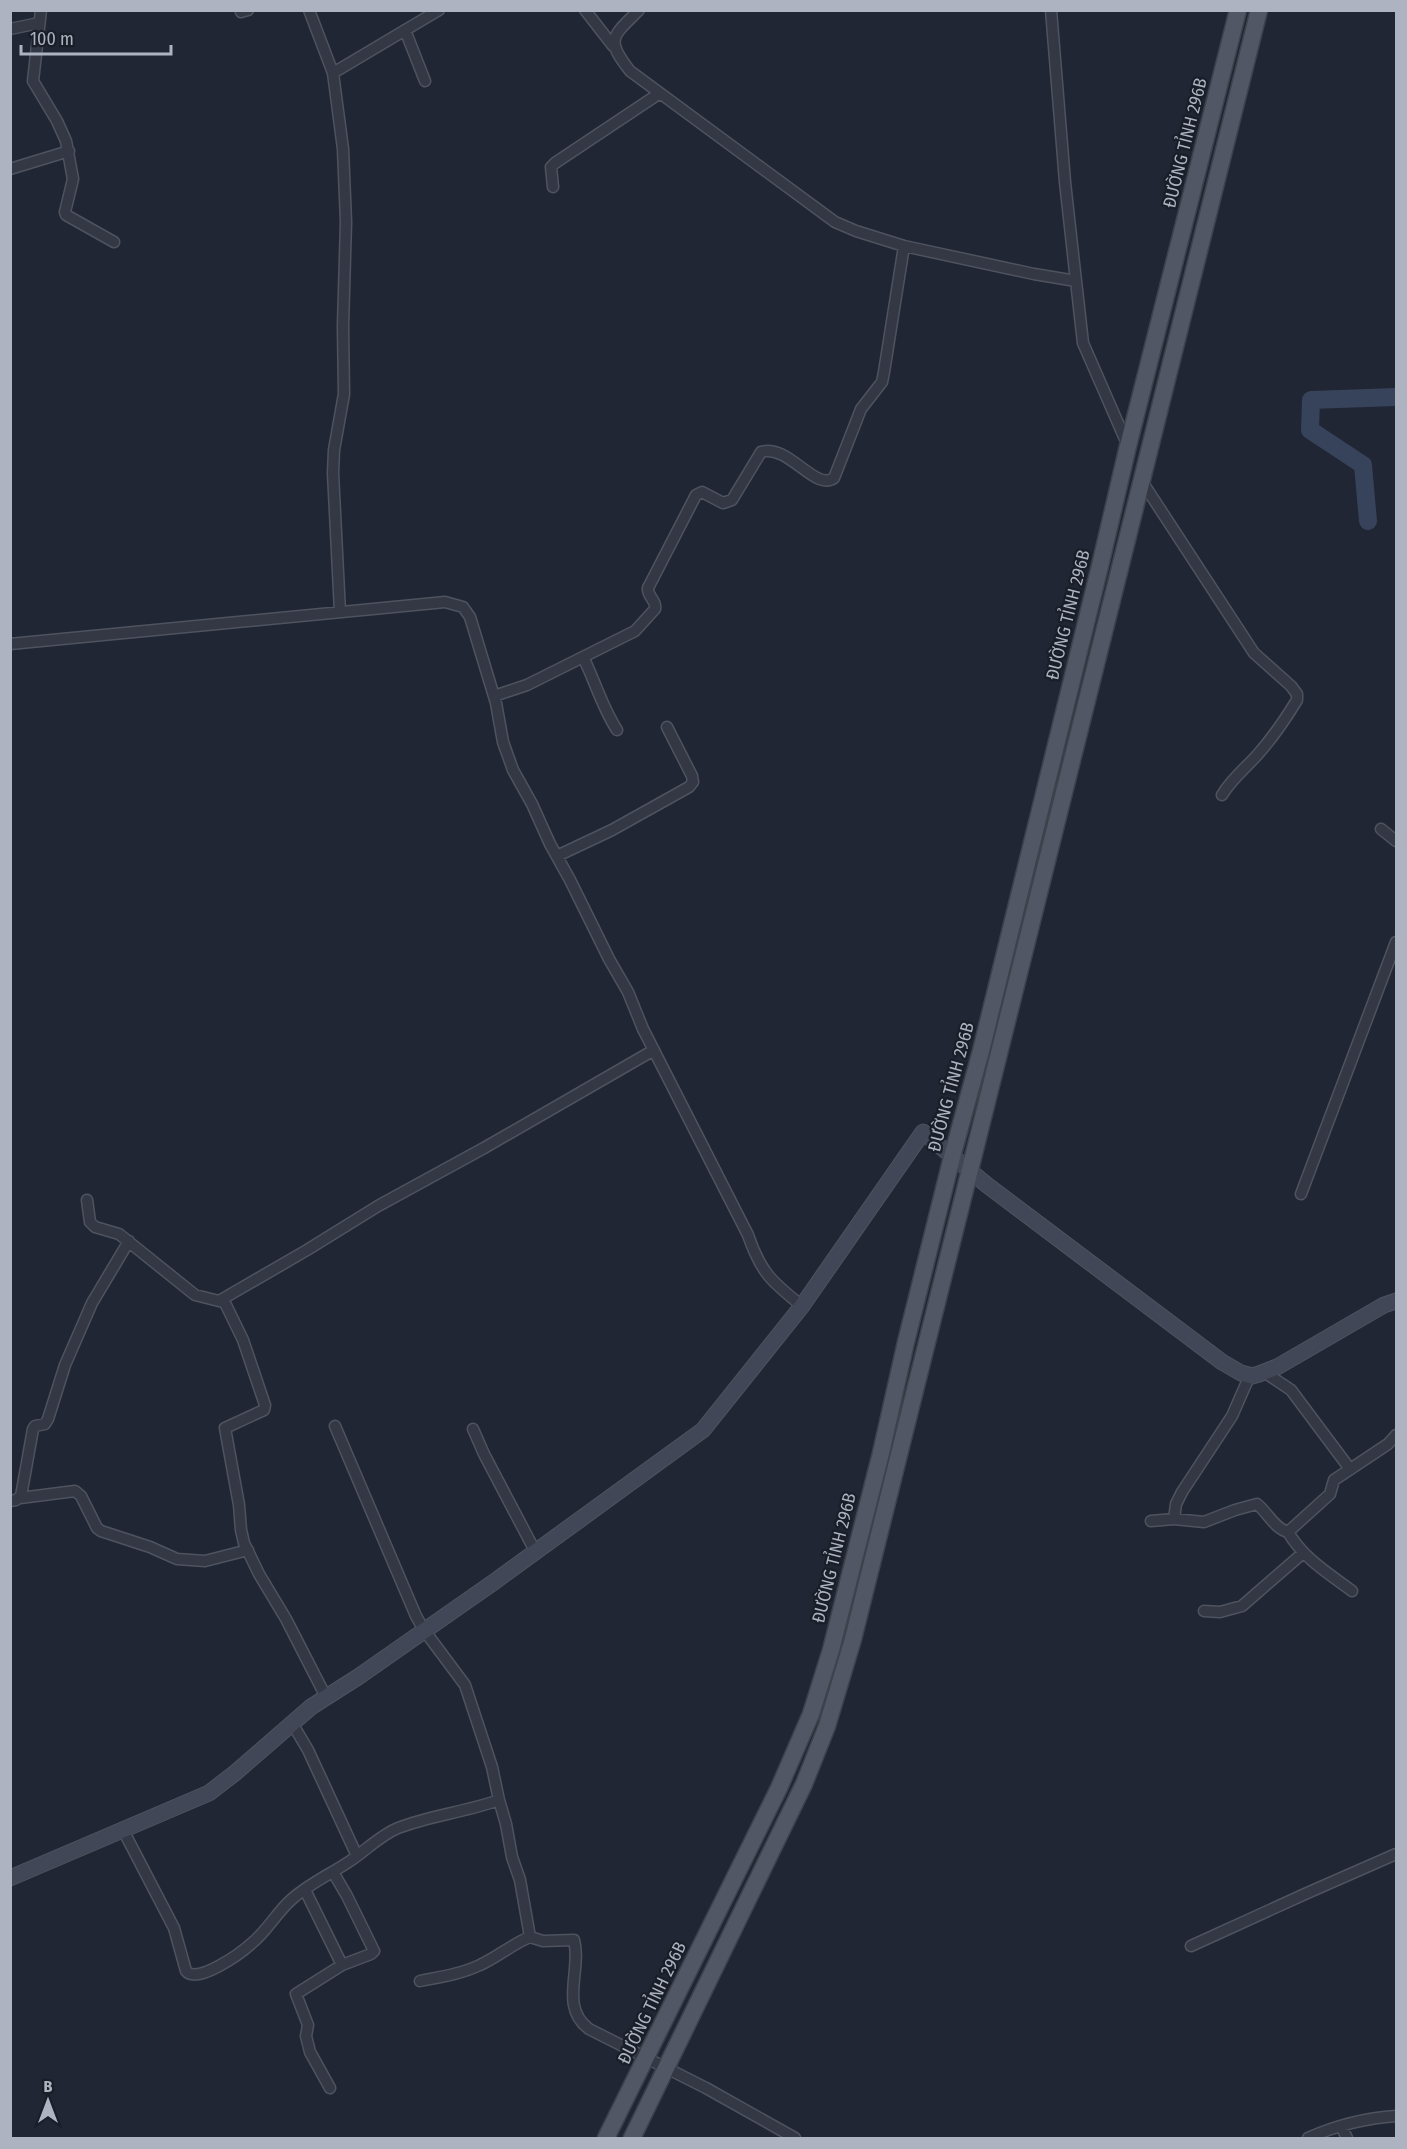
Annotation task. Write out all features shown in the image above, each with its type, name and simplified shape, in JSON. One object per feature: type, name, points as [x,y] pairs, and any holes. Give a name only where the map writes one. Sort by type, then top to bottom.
[{"type":"main road","name":"ĐƯỜNG TỈNH 296B","points":[[606,2139],[771,1806],[811,1714],[831,1650],[1238,10]]},
{"type":"main road","name":"ĐƯỜNG TỈNH 296B","points":[[632,2139],[799,1795],[827,1726],[853,1639],[1143,483],[1163,391],[1259,10]]},
{"type":"street","points":[[41,10],[33,81],[57,121],[69,152],[73,178],[66,204],[66,215],[114,242]]},
{"type":"street","points":[[309,10],[333,73],[343,149],[346,222],[344,394],[334,450],[333,473],[340,612]]},
{"type":"street","points":[[333,73],[439,10]]},
{"type":"street","points":[[585,10],[630,70],[835,222],[904,246],[1076,281]]},
{"type":"street","points":[[613,46],[614,39],[639,10]]},
{"type":"street","points":[[1051,10],[1065,182],[1083,343],[1128,446]]},
{"type":"street","points":[[10,29],[39,23]]},
{"type":"street","points":[[405,30],[425,81]]},
{"type":"street","points":[[553,187],[550,167],[660,93]]},
{"type":"street","points":[[10,169],[69,152]]},
{"type":"street","points":[[494,696],[527,685],[635,631],[655,609],[655,603],[649,595],[648,588],[696,495],[702,492],[723,503],[732,500],[761,452],[769,450],[778,452],[825,481],[834,478],[861,409],[882,382],[904,246]]},
{"type":"street","points":[[1143,483],[1254,653],[1298,694],[1297,700],[1280,728],[1259,754],[1230,783],[1222,795]]},
{"type":"street","points":[[10,644],[445,602],[464,607],[471,617],[494,696],[505,750],[748,1235],[762,1270],[802,1306]]},
{"type":"street","points":[[583,657],[593,676],[601,701],[617,730]]},
{"type":"street","points":[[557,856],[612,830],[689,787],[693,782],[692,776],[667,727]]},
{"type":"street","points":[[1381,829],[1396,841]]},
{"type":"street","points":[[1301,1194],[1396,942]]},
{"type":"street","points":[[219,1301],[378,1206],[654,1050]]},
{"type":"street","points":[[10,1878],[209,1793],[311,1707],[424,1630],[703,1430],[802,1306],[923,1132],[952,1157],[1222,1362],[1241,1373],[1257,1374],[1291,1390],[1350,1469]]},
{"type":"street","points":[[87,1200],[90,1222],[95,1227],[119,1234],[195,1295],[226,1305],[243,1340],[265,1405],[264,1410],[225,1428],[239,1505],[241,1530],[259,1574],[286,1619],[326,1697]]},
{"type":"street","points":[[129,1241],[92,1304],[65,1365],[48,1419],[45,1424],[35,1426],[33,1429],[15,1500],[75,1491],[81,1496],[97,1528],[101,1531],[150,1547],[177,1559],[205,1561],[248,1550]]},
{"type":"street","points":[[1174,1519],[1176,1504],[1182,1492],[1257,1374],[1276,1367],[1384,1305],[1396,1301]]},
{"type":"street","points":[[335,1426],[360,1480],[403,1588],[424,1630],[465,1685],[492,1767],[512,1857],[520,1880],[530,1937],[533,1940],[543,1941],[574,1940],[576,1951],[572,1989],[580,2023],[667,2070],[706,2088],[795,2139]]},
{"type":"street","points":[[473,1429],[535,1551]]},
{"type":"street","points":[[1288,1532],[1329,1494],[1334,1480],[1388,1444],[1396,1436]]},
{"type":"street","points":[[1151,1521],[1174,1519],[1204,1522],[1257,1504],[1281,1530],[1288,1532],[1303,1553],[1352,1591]]},
{"type":"street","points":[[1203,1611],[1220,1612],[1242,1606],[1303,1553]]},
{"type":"street","points":[[292,1723],[308,1750],[357,1856]]},
{"type":"street","points":[[123,1830],[174,1928],[182,1964],[189,1975],[195,1976],[208,1972],[238,1955],[254,1942],[293,1898],[395,1829],[434,1816],[499,1800]]},
{"type":"street","points":[[1191,1946],[1396,1854]]},
{"type":"street","points":[[330,2088],[310,2052],[306,2036],[308,2025],[296,1994],[342,1965],[374,1951],[333,1872]]},
{"type":"street","points":[[305,1890],[342,1965]]},
{"type":"street","points":[[420,1981],[459,1974],[481,1965],[514,1944],[530,1937]]},
{"type":"street","points":[[1308,2139],[1341,2126],[1377,2117],[1396,2116]]},
{"type":"street","points":[[1341,2126],[1347,2139]]},
{"type":"waterway","points":[[1368,521],[1363,465],[1310,430],[1311,400],[1396,397]]}]
